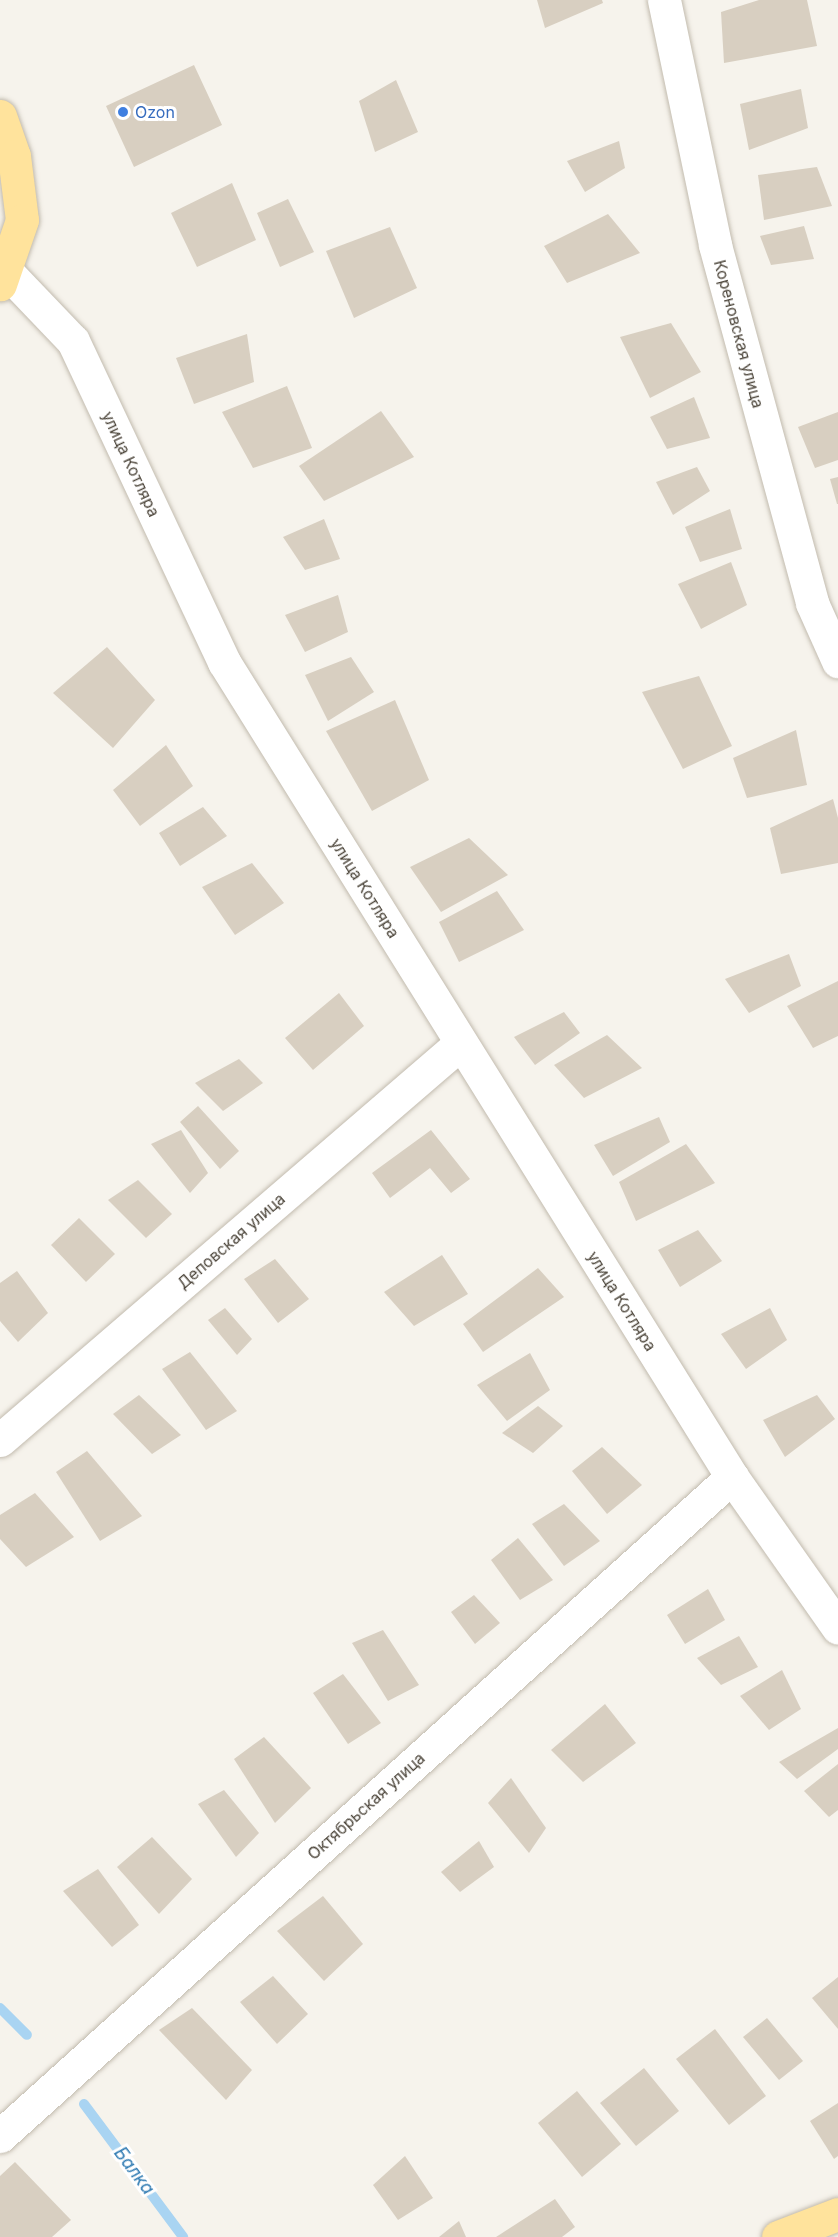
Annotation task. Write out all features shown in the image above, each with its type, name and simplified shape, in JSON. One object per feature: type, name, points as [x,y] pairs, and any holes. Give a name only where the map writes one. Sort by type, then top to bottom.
[{"type":"main road","name":"улица Котляра","points":[[0,116],[14,156],[22,220],[3,278]]},
{"type":"main road","points":[[778,2237],[838,2214]]},
{"type":"street","name":"Кореновская улица","points":[[664,0],[715,245],[812,603],[838,662]]},
{"type":"street","name":"улица Котляра","points":[[3,278],[73,341],[224,662],[732,1477],[838,1628]]},
{"type":"street","name":"Деповская улица","points":[[0,1440],[461,1042]]},
{"type":"street","name":"Октябрьская улица","points":[[0,2136],[732,1477]]},
{"type":"building","points":[[537,0],[602,0],[603,3],[545,28]]},
{"type":"building","points":[[759,0],[807,0],[817,46],[724,63],[721,12]]},
{"type":"building","points":[[194,65],[222,125],[134,167],[106,106]]},
{"type":"building","points":[[396,80],[418,132],[375,152],[359,101]]},
{"type":"building","points":[[801,89],[808,128],[749,150],[740,104]]},
{"type":"building","points":[[619,141],[625,168],[585,192],[567,161]]},
{"type":"building","points":[[817,167],[832,206],[764,220],[758,175]]},
{"type":"building","points":[[232,183],[256,240],[197,267],[171,213]]},
{"type":"building","points":[[288,199],[314,252],[280,267],[257,213]]},
{"type":"building","points":[[608,214],[640,253],[567,283],[544,246]]},
{"type":"building","points":[[804,226],[814,259],[771,265],[760,236]]},
{"type":"building","points":[[390,227],[417,288],[354,318],[326,251]]},
{"type":"building","points":[[671,323],[701,372],[650,398],[620,337]]},
{"type":"building","points":[[247,334],[254,382],[194,404],[176,358]]},
{"type":"building","points":[[287,386],[312,448],[253,468],[222,412]]},
{"type":"building","points":[[694,397],[710,438],[667,449],[650,417]]},
{"type":"building","points":[[381,411],[414,457],[324,501],[299,466]]},
{"type":"building","points":[[838,412],[838,460],[815,468],[798,427]]},
{"type":"building","points":[[697,467],[710,491],[673,515],[656,482]]},
{"type":"building","points":[[838,477],[838,504],[837,504],[830,479]]},
{"type":"building","points":[[730,509],[742,549],[700,562],[685,527]]},
{"type":"building","points":[[324,519],[340,559],[305,570],[283,537]]},
{"type":"building","points":[[731,562],[747,605],[701,629],[678,584]]},
{"type":"building","points":[[338,595],[348,632],[305,652],[285,615]]},
{"type":"building","points":[[107,647],[155,700],[113,748],[53,693]]},
{"type":"building","points":[[351,657],[374,692],[328,721],[305,675]]},
{"type":"building","points":[[699,676],[732,746],[683,769],[642,692]]},
{"type":"building","points":[[395,700],[429,780],[372,811],[326,731]]},
{"type":"building","points":[[796,730],[807,785],[747,798],[733,758]]},
{"type":"building","points":[[166,745],[193,786],[140,826],[113,790]]},
{"type":"building","points":[[833,799],[838,818],[838,863],[781,874],[770,828]]},
{"type":"building","points":[[203,807],[227,836],[180,866],[159,833]]},
{"type":"building","points":[[469,838],[508,875],[441,912],[410,867]]},
{"type":"building","points":[[252,863],[284,903],[235,935],[202,887]]},
{"type":"building","points":[[497,891],[524,930],[459,962],[439,922]]},
{"type":"building","points":[[789,954],[801,986],[749,1013],[725,979]]},
{"type":"building","points":[[838,981],[838,1036],[813,1048],[787,1006]]},
{"type":"building","points":[[339,993],[364,1026],[313,1070],[285,1038]]},
{"type":"building","points":[[564,1012],[580,1033],[535,1065],[514,1037]]},
{"type":"building","points":[[607,1035],[642,1068],[584,1098],[554,1065]]},
{"type":"building","points":[[239,1059],[263,1083],[223,1111],[195,1083]]},
{"type":"building","points":[[198,1106],[239,1151],[220,1169],[180,1122]]},
{"type":"building","points":[[659,1117],[670,1142],[613,1176],[594,1145]]},
{"type":"building","points":[[181,1130],[208,1173],[190,1193],[151,1144]]},
{"type":"building","points":[[431,1130],[470,1179],[451,1193],[430,1168],[390,1198],[372,1173]]},
{"type":"building","points":[[686,1144],[715,1183],[636,1221],[619,1182]]},
{"type":"building","points":[[138,1180],[172,1214],[146,1238],[108,1200]]},
{"type":"building","points":[[79,1218],[115,1254],[86,1282],[51,1245]]},
{"type":"building","points":[[698,1230],[722,1261],[680,1287],[658,1250]]},
{"type":"building","points":[[442,1255],[468,1294],[414,1326],[384,1292]]},
{"type":"building","points":[[275,1259],[309,1299],[278,1323],[244,1279]]},
{"type":"building","points":[[538,1268],[564,1297],[483,1352],[463,1324]]},
{"type":"building","points":[[17,1271],[48,1313],[18,1342],[0,1321],[0,1283]]},
{"type":"building","points":[[225,1308],[252,1339],[237,1355],[208,1320]]},
{"type":"building","points":[[770,1308],[787,1340],[746,1369],[721,1334]]},
{"type":"building","points":[[190,1352],[237,1411],[206,1430],[162,1369]]},
{"type":"building","points":[[530,1353],[550,1390],[507,1421],[477,1385]]},
{"type":"building","points":[[139,1395],[181,1435],[152,1454],[113,1414]]},
{"type":"building","points":[[817,1395],[835,1419],[785,1457],[763,1420]]},
{"type":"building","points":[[538,1406],[563,1426],[533,1453],[502,1433]]},
{"type":"building","points":[[602,1447],[642,1485],[607,1514],[572,1471]]},
{"type":"building","points":[[87,1451],[142,1516],[100,1541],[56,1472]]},
{"type":"building","points":[[35,1493],[74,1537],[26,1567],[0,1539],[0,1515]]},
{"type":"building","points":[[564,1504],[600,1541],[564,1566],[532,1524]]},
{"type":"building","points":[[518,1538],[553,1580],[520,1600],[491,1560]]},
{"type":"building","points":[[708,1589],[725,1620],[685,1644],[667,1615]]},
{"type":"building","points":[[474,1595],[500,1623],[475,1644],[451,1612]]},
{"type":"building","points":[[383,1630],[419,1685],[388,1701],[352,1643]]},
{"type":"building","points":[[739,1636],[758,1667],[721,1685],[697,1658]]},
{"type":"building","points":[[782,1670],[801,1709],[769,1730],[740,1696]]},
{"type":"building","points":[[343,1674],[381,1723],[348,1744],[313,1693]]},
{"type":"building","points":[[605,1704],[636,1743],[583,1782],[551,1750]]},
{"type":"building","points":[[838,1728],[838,1749],[797,1779],[779,1762]]},
{"type":"building","points":[[264,1737],[311,1788],[275,1823],[234,1759]]},
{"type":"building","points":[[838,1764],[838,1810],[829,1817],[804,1791]]},
{"type":"building","points":[[511,1778],[546,1828],[529,1853],[488,1803]]},
{"type":"building","points":[[224,1790],[259,1833],[236,1857],[198,1804]]},
{"type":"building","points":[[152,1837],[192,1879],[159,1914],[117,1867]]},
{"type":"building","points":[[479,1841],[494,1867],[460,1892],[441,1872]]},
{"type":"building","points":[[98,1869],[139,1925],[112,1947],[63,1891]]},
{"type":"building","points":[[323,1896],[363,1944],[324,1981],[277,1931]]},
{"type":"building","points":[[273,1976],[308,2014],[277,2044],[240,2002]]},
{"type":"building","points":[[838,1977],[838,2029],[812,1998]]},
{"type":"building","points":[[192,2008],[252,2070],[226,2100],[159,2030]]},
{"type":"building","points":[[767,2018],[803,2061],[779,2080],[743,2037]]},
{"type":"building","points":[[715,2029],[766,2096],[729,2125],[676,2059]]},
{"type":"building","points":[[644,2068],[679,2111],[636,2146],[600,2103]]},
{"type":"building","points":[[577,2091],[621,2144],[582,2177],[538,2123]]},
{"type":"building","points":[[838,2103],[838,2156],[834,2159],[810,2121]]},
{"type":"building","points":[[405,2156],[433,2198],[398,2220],[373,2185]]},
{"type":"building","points":[[15,2162],[71,2220],[52,2237],[0,2237],[0,2176]]},
{"type":"building","points":[[555,2199],[575,2227],[562,2237],[496,2237]]},
{"type":"building","points":[[459,2221],[466,2237],[439,2237]]},
{"type":"waterway","name":"Балка","points":[[0,2008],[27,2035]]},
{"type":"waterway","name":"Балка","points":[[84,2104],[183,2237]]},
{"type":"place","name":"Ozon","points":[[123,112]]}]
